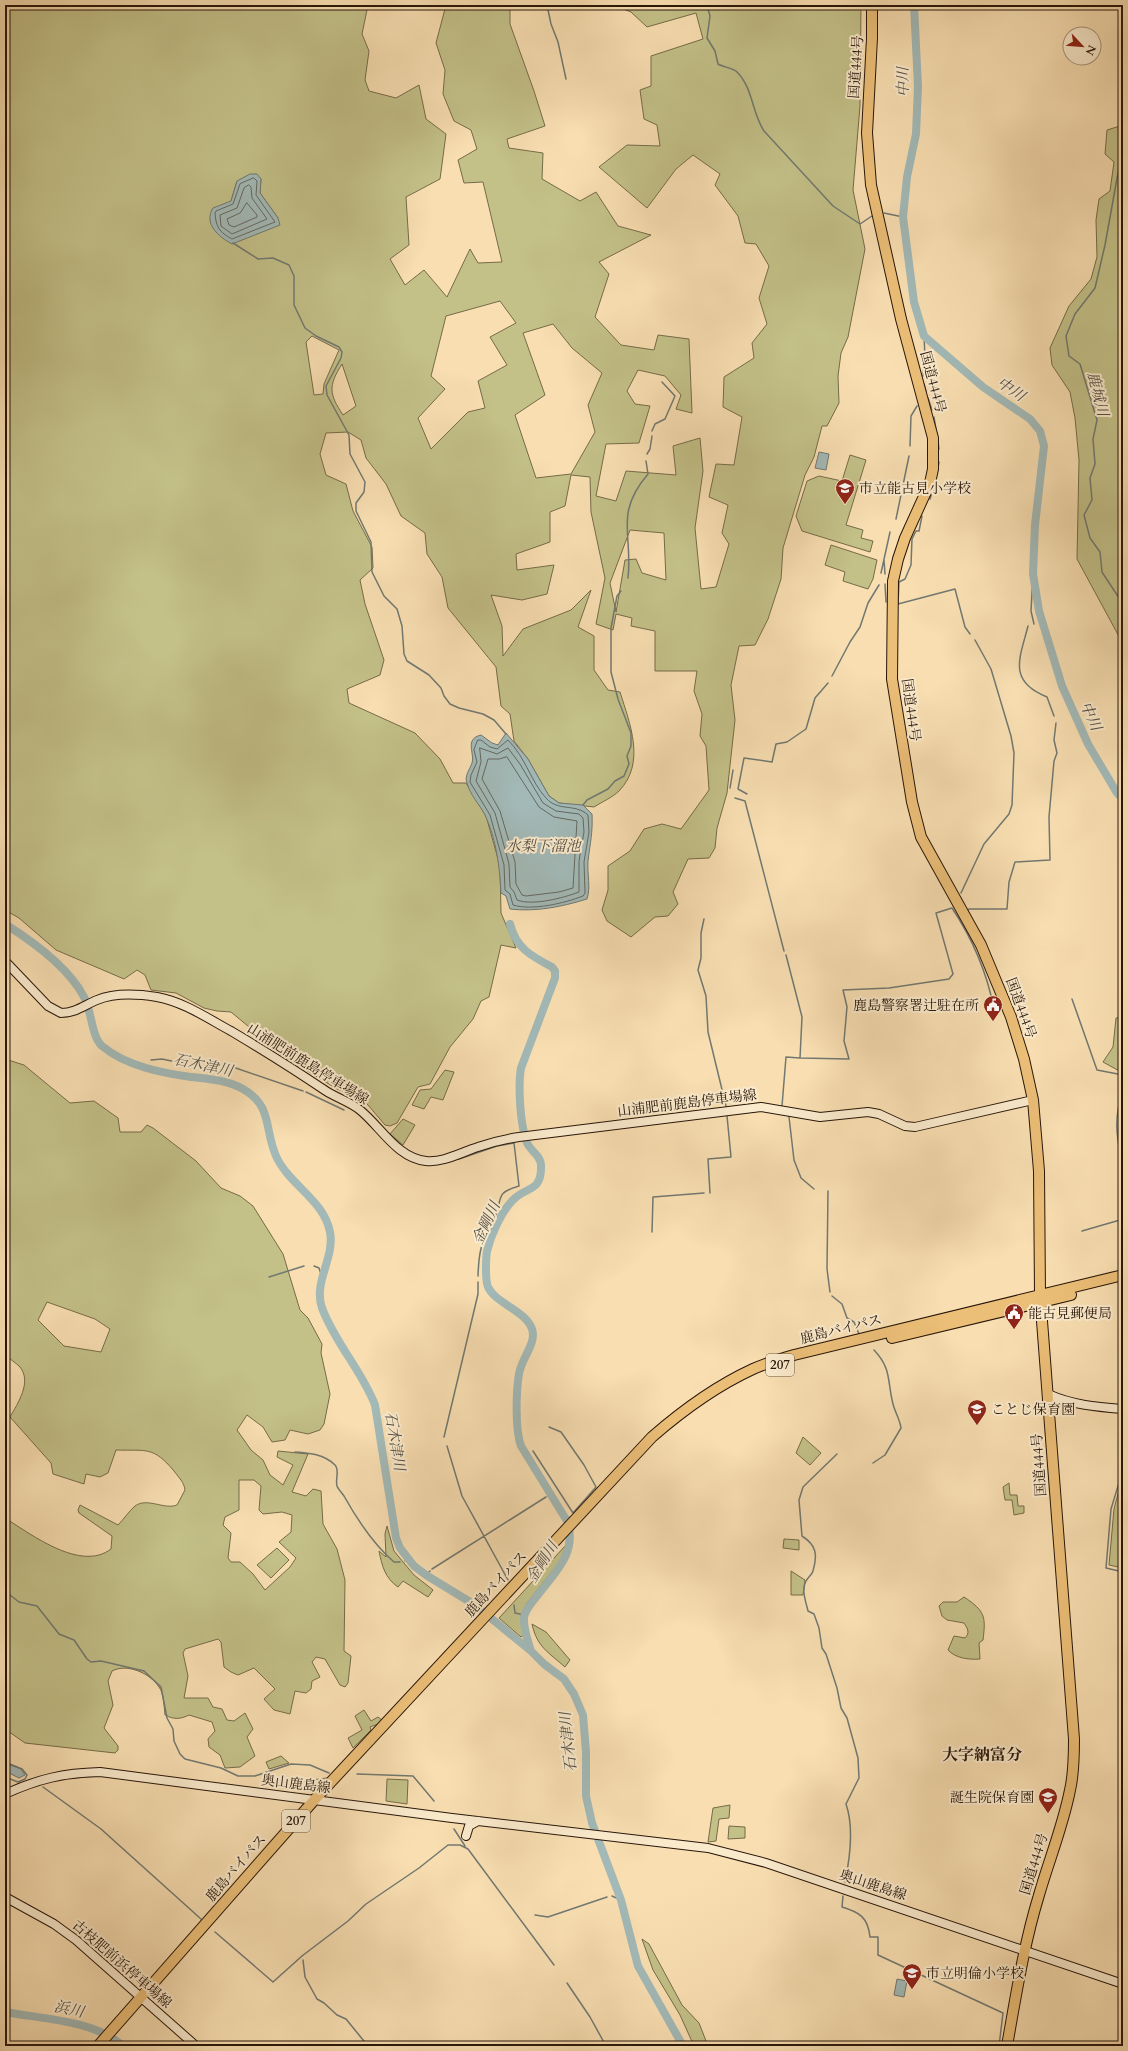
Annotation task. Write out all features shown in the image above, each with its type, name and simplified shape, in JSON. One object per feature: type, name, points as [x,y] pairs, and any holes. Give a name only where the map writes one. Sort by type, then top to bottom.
[{"type":"highway","name":"国道444号","points":[[872,5],[872,38],[867,133],[871,185],[901,319],[930,426],[934,454],[930,484],[905,538],[898,559],[893,582],[891,659],[894,703],[912,802],[921,837],[984,951],[1011,1017],[1024,1059],[1033,1100],[1039,1171],[1040,1299],[1074,1739],[1074,1768],[1067,1804],[1024,1950],[1007,2046]]},
{"type":"highway","name":"207","points":[[1040,1299],[1123,1275]]},
{"type":"highway","name":"207","points":[[1040,1299],[1123,1281]]},
{"type":"highway","name":"鹿島バイパス","points":[[101,2046],[320,1799],[484,1622],[569,1531],[662,1436],[689,1412],[731,1384],[756,1373],[795,1360],[1040,1299]]},
{"type":"main road","name":"山浦肥前鹿島停車場線","points":[[5,961],[53,1010],[66,1013],[81,1008],[96,1000],[116,995],[131,994],[157,997],[172,1001],[201,1014],[273,1056],[331,1094],[351,1104],[361,1111],[396,1146],[414,1158],[421,1160],[443,1159],[492,1142],[530,1135],[762,1107],[820,1117],[868,1112],[879,1114],[905,1126],[915,1127],[1033,1100]]},
{"type":"main road","points":[[1048,1394],[1060,1399],[1088,1406],[1123,1409]]},
{"type":"main road","name":"奥山鹿島線","points":[[5,1794],[38,1780],[81,1772],[100,1772],[320,1799],[478,1821],[708,1848],[746,1857],[1123,1984]]},
{"type":"main road","points":[[466,1836],[470,1826],[478,1821]]},
{"type":"main road","name":"古枝肥前浜停車場線","points":[[5,1896],[54,1924],[76,1940],[196,2046]]},
{"type":"shaded area","points":[[5,5],[368,5],[362,34],[369,51],[365,80],[369,91],[396,98],[419,85],[426,119],[446,134],[440,179],[406,197],[409,245],[390,259],[405,285],[424,270],[447,297],[470,249],[478,263],[502,262],[483,182],[464,183],[458,160],[477,149],[471,130],[454,121],[443,94],[445,70],[436,43],[446,5],[510,5],[510,24],[545,126],[507,139],[509,148],[543,153],[542,179],[580,201],[596,192],[618,226],[651,235],[599,262],[609,274],[595,317],[621,345],[654,350],[658,335],[689,339],[692,413],[676,409],[681,395],[665,376],[638,370],[627,391],[635,404],[650,406],[639,443],[606,444],[596,496],[616,501],[626,471],[676,475],[673,446],[700,438],[703,471],[695,528],[701,589],[716,587],[729,544],[722,533],[728,505],[709,497],[716,464],[734,465],[742,417],[723,407],[724,377],[754,358],[752,343],[767,324],[759,298],[769,266],[756,244],[745,243],[738,216],[715,185],[720,174],[693,155],[676,169],[647,208],[599,167],[627,145],[660,146],[657,125],[644,119],[640,90],[651,86],[651,56],[703,39],[696,13],[647,27],[631,12],[613,5],[861,5],[860,106],[853,190],[865,249],[848,337],[841,353],[838,376],[839,403],[827,426],[822,426],[814,457],[805,475],[783,548],[781,579],[768,619],[755,645],[739,646],[731,685],[735,720],[727,793],[717,828],[715,848],[709,858],[688,859],[673,892],[678,904],[668,916],[655,917],[631,937],[607,921],[602,910],[608,890],[608,866],[630,851],[644,829],[662,824],[681,829],[709,790],[706,746],[700,736],[702,714],[694,691],[697,671],[655,671],[655,631],[631,626],[632,618],[616,614],[613,630],[596,624],[605,578],[591,512],[590,477],[571,475],[565,506],[550,512],[550,542],[516,554],[517,570],[554,565],[547,594],[522,600],[491,595],[502,626],[503,656],[523,629],[571,610],[591,590],[578,627],[594,636],[594,670],[608,690],[620,692],[631,730],[634,756],[632,768],[627,780],[619,791],[594,807],[559,803],[549,796],[528,759],[514,741],[510,714],[501,706],[496,667],[448,608],[442,577],[427,554],[425,533],[401,516],[386,484],[366,458],[361,440],[348,432],[326,433],[320,454],[326,475],[346,484],[353,511],[372,547],[373,568],[360,580],[365,604],[384,660],[380,675],[347,689],[349,703],[415,733],[440,759],[453,783],[466,783],[486,816],[500,866],[501,913],[516,948],[501,945],[489,997],[481,1001],[473,1019],[450,1047],[430,1084],[418,1087],[397,1123],[390,1126],[385,1125],[368,1105],[351,1094],[337,1089],[280,1054],[283,1041],[254,1031],[231,1012],[204,1008],[176,993],[151,990],[145,975],[137,970],[124,979],[56,950],[19,918],[5,910]],"holes":[[[261,179],[260,193],[278,218],[231,201],[237,181]],[[500,301],[516,323],[490,337],[507,365],[478,381],[485,408],[468,412],[431,449],[418,418],[445,389],[431,376],[446,316]],[[553,324],[572,348],[602,373],[588,405],[595,432],[571,474],[536,478],[515,415],[545,395],[523,333]],[[312,336],[339,350],[324,384],[323,394],[314,395],[306,342]],[[342,364],[356,406],[343,415],[338,408],[332,390],[332,384]],[[630,530],[664,533],[666,580],[642,573],[636,559],[625,560],[616,612],[610,583]]]},
{"type":"shaded area","points":[[1123,103],[1123,480],[1120,482],[1123,509],[1123,656],[1122,642],[1077,559],[1079,460],[1075,418],[1070,392],[1052,365],[1050,348],[1069,306],[1091,279],[1097,257],[1096,220],[1099,199],[1110,191],[1114,162],[1105,154],[1107,130],[1120,126],[1120,105]]},
{"type":"shaded area","points":[[850,455],[866,460],[846,525],[863,530],[861,538],[873,541],[870,552],[802,531],[796,516],[807,481],[819,476],[842,481]]},
{"type":"shaded area","points":[[831,545],[877,560],[873,579],[868,589],[843,581],[845,572],[825,565]]},
{"type":"shaded area","points":[[1123,1017],[1123,1073],[1103,1062],[1113,1047],[1116,1018]]},
{"type":"shaded area","points":[[5,1059],[24,1065],[70,1103],[94,1101],[118,1118],[120,1132],[141,1132],[147,1125],[153,1128],[196,1161],[221,1188],[240,1196],[253,1206],[283,1254],[300,1310],[308,1318],[322,1344],[321,1353],[330,1394],[324,1424],[320,1430],[308,1434],[290,1430],[285,1440],[272,1442],[263,1427],[247,1415],[237,1430],[251,1450],[263,1460],[270,1475],[283,1485],[293,1465],[277,1457],[278,1451],[308,1454],[292,1492],[306,1496],[313,1489],[321,1491],[323,1524],[337,1549],[345,1580],[344,1651],[351,1656],[348,1683],[345,1687],[340,1685],[325,1659],[316,1657],[312,1662],[320,1677],[312,1681],[311,1689],[306,1693],[295,1691],[290,1714],[274,1710],[264,1699],[275,1689],[254,1668],[238,1675],[224,1667],[221,1642],[218,1639],[185,1649],[183,1653],[188,1676],[184,1698],[208,1698],[213,1707],[222,1709],[227,1720],[234,1721],[245,1713],[253,1729],[247,1737],[255,1756],[240,1767],[225,1768],[220,1755],[209,1747],[208,1739],[215,1731],[212,1722],[189,1715],[171,1718],[165,1715],[163,1696],[159,1687],[150,1677],[131,1669],[124,1668],[112,1671],[108,1681],[113,1705],[104,1728],[118,1746],[118,1750],[115,1753],[25,1743],[5,1729],[5,1518],[42,1541],[71,1554],[86,1556],[99,1555],[111,1549],[112,1536],[79,1513],[78,1510],[80,1505],[118,1525],[135,1506],[140,1504],[150,1503],[167,1506],[177,1505],[185,1490],[181,1480],[167,1463],[155,1454],[142,1450],[116,1450],[108,1473],[100,1477],[86,1474],[84,1484],[53,1474],[51,1463],[10,1417],[17,1405],[25,1379],[20,1367],[5,1355]],"holes":[[[47,1302],[95,1319],[110,1329],[101,1352],[64,1346],[38,1320]],[[239,1480],[254,1480],[261,1486],[259,1510],[263,1514],[282,1512],[292,1515],[291,1532],[279,1542],[296,1558],[290,1567],[265,1590],[253,1574],[240,1562],[231,1562],[228,1558],[231,1533],[223,1525],[225,1517],[239,1510]]]},
{"type":"shaded area","points":[[445,1070],[454,1072],[443,1100],[431,1097],[424,1109],[412,1105],[420,1090],[431,1089]]},
{"type":"shaded area","points":[[403,1119],[415,1125],[403,1145],[390,1134]]},
{"type":"shaded area","points":[[803,1437],[821,1453],[810,1465],[796,1453]]},
{"type":"shaded area","points":[[1009,1483],[1010,1495],[1017,1495],[1018,1506],[1024,1506],[1024,1513],[1014,1515],[1012,1500],[1005,1500],[1003,1487]]},
{"type":"shaded area","points":[[1119,1490],[1123,1490],[1123,1568],[1109,1565],[1114,1509]]},
{"type":"shaded area","points":[[387,1526],[394,1551],[414,1575],[433,1590],[428,1597],[403,1581],[398,1587],[387,1576],[379,1551],[386,1557],[385,1534]]},
{"type":"shaded area","points":[[784,1539],[799,1540],[799,1550],[783,1548]]},
{"type":"shaded area","points":[[566,1545],[561,1560],[527,1603],[521,1615],[524,1635],[521,1637],[499,1618]]},
{"type":"shaded area","points":[[277,1548],[289,1560],[271,1578],[257,1565]]},
{"type":"shaded area","points":[[791,1571],[805,1580],[803,1595],[791,1595]]},
{"type":"shaded area","points":[[964,1597],[980,1610],[984,1620],[983,1640],[979,1643],[980,1659],[962,1658],[954,1655],[948,1650],[954,1636],[965,1638],[968,1631],[964,1623],[947,1620],[942,1616],[939,1606],[943,1602],[957,1602]]},
{"type":"shaded area","points":[[532,1624],[546,1632],[570,1660],[565,1667],[548,1653],[540,1644]]},
{"type":"shaded area","points":[[364,1710],[371,1721],[378,1717],[382,1720],[378,1724],[370,1727],[371,1730],[353,1748],[348,1738],[362,1730],[355,1716]]},
{"type":"shaded area","points":[[281,1756],[289,1763],[269,1769],[266,1762]]},
{"type":"shaded area","points":[[327,1778],[319,1786],[308,1791],[309,1785],[304,1781]]},
{"type":"shaded area","points":[[387,1779],[408,1780],[407,1804],[386,1801]]},
{"type":"shaded area","points":[[730,1805],[729,1818],[719,1819],[716,1841],[708,1842],[713,1808]]},
{"type":"shaded area","points":[[729,1826],[745,1827],[745,1838],[728,1839]]},
{"type":"shaded area","points":[[642,1939],[649,1944],[682,2005],[699,2023],[708,2046],[694,2046],[680,2015],[653,1970]]},
{"type":"water","points":[[250,174],[257,174],[261,179],[260,193],[278,218],[280,225],[232,244],[222,238],[211,225],[210,214],[213,208],[231,201],[237,181]]},
{"type":"water","points":[[819,452],[829,454],[826,470],[815,468]]},
{"type":"water","name":"水梨下溜池","points":[[506,733],[528,759],[549,796],[559,803],[583,805],[592,814],[592,832],[588,861],[589,890],[587,899],[548,908],[520,910],[510,909],[506,896],[501,893],[500,874],[492,833],[485,815],[470,792],[466,778],[473,759],[471,743],[473,740],[481,735],[492,743],[498,745]]},
{"type":"water","points":[[5,1763],[21,1769],[25,1775],[19,1778],[5,1771]]},
{"type":"water","points":[[897,1979],[907,1981],[904,1997],[894,1995]]},
{"type":"waterway","points":[[547,5],[551,24],[558,42],[566,79]]},
{"type":"waterway","points":[[707,5],[710,16],[707,38],[715,51],[718,64],[737,72],[742,78],[764,131],[833,206],[860,224],[872,216]]},
{"type":"waterway","name":"中川","points":[[914,5],[918,86],[916,134],[907,177],[903,217],[914,302],[924,336],[983,387],[1030,419],[1040,431],[1044,446],[1035,525],[1033,574],[1039,611],[1062,686],[1088,744],[1117,793],[1123,799]]},
{"type":"waterway","name":"鹿城川","points":[[1123,145],[1105,245],[1095,288],[1075,314],[1066,336],[1069,356],[1080,364],[1097,420],[1093,439],[1095,464],[1090,478],[1092,500],[1084,515],[1090,538],[1100,552],[1102,572],[1123,604]]},
{"type":"waterway","points":[[884,213],[903,217]]},
{"type":"waterway","points":[[233,243],[258,259],[273,258],[289,265],[294,276],[294,305],[305,328],[316,336],[339,347],[342,352],[341,358],[326,386],[327,395],[349,435],[350,454],[365,482],[364,492],[356,503],[356,511],[371,542],[372,572],[384,596],[397,609],[402,626],[404,654],[407,661],[429,675],[441,688],[444,696],[450,704],[459,708],[483,714],[494,720],[506,734]]},
{"type":"waterway","points":[[924,336],[925,357]]},
{"type":"waterway","points":[[923,376],[924,365]]},
{"type":"waterway","points":[[652,431],[655,424],[665,419],[675,396],[662,382]]},
{"type":"waterway","points":[[924,384],[926,391]]},
{"type":"waterway","points":[[928,398],[932,410]]},
{"type":"waterway","points":[[910,446],[911,416],[917,406]]},
{"type":"waterway","points":[[934,417],[937,435]]},
{"type":"waterway","points":[[647,454],[650,449],[652,436]]},
{"type":"waterway","points":[[938,441],[939,449]]},
{"type":"waterway","points":[[896,519],[909,456]]},
{"type":"waterway","points":[[628,578],[628,513],[631,501],[648,474],[646,461]]},
{"type":"waterway","points":[[938,468],[939,462]]},
{"type":"waterway","points":[[930,499],[934,486]]},
{"type":"waterway","points":[[922,516],[919,531],[916,531],[912,539],[911,565],[905,579],[899,582],[898,604],[955,589],[965,627],[970,634]]},
{"type":"waterway","points":[[881,573],[890,532]]},
{"type":"waterway","points":[[884,560],[885,574]]},
{"type":"waterway","points":[[1033,574],[1031,611],[1034,624]]},
{"type":"waterway","points":[[885,584],[886,602]]},
{"type":"waterway","points":[[832,676],[850,642],[860,627],[868,603],[879,585]]},
{"type":"waterway","points":[[583,805],[587,800],[608,789],[615,781],[624,776],[629,764],[627,756],[631,746],[631,733],[618,699],[611,672],[611,628],[617,596],[621,591]]},
{"type":"waterway","points":[[1028,626],[1020,658],[1021,676],[1026,684],[1034,691],[1047,697],[1054,716]]},
{"type":"waterway","points":[[961,893],[984,844],[1009,814],[1012,805],[1014,753],[1011,736],[991,669],[975,640]]},
{"type":"waterway","points":[[747,794],[738,789],[744,758],[772,762],[776,744],[787,742],[806,729],[815,698],[828,683]]},
{"type":"waterway","points":[[966,912],[969,909],[1007,909],[1009,882],[1015,862],[1050,860],[1049,817],[1054,761],[1057,753],[1054,740],[1056,723]]},
{"type":"waterway","points":[[730,788],[733,770]]},
{"type":"waterway","points":[[735,798],[745,801],[784,951]]},
{"type":"waterway","points":[[800,1058],[849,1059],[844,1041],[847,1007],[843,990],[889,988],[949,979],[953,974],[936,913],[952,908],[966,931],[978,956],[994,1009]]},
{"type":"waterway","points":[[704,919],[701,933],[701,958],[698,970],[706,996],[708,1032],[726,1106]]},
{"type":"waterway","name":"石木津川","points":[[5,924],[27,938],[49,956],[60,966],[77,986],[87,1003],[98,1042],[102,1046],[122,1059],[145,1068],[180,1075],[218,1080],[237,1086],[253,1096],[259,1103],[266,1119],[272,1146],[276,1156],[289,1176],[321,1211],[330,1232],[330,1251],[320,1289],[322,1308],[327,1321],[363,1380],[375,1405],[396,1538],[400,1548],[414,1566],[475,1605],[531,1651],[544,1664],[564,1679],[574,1694],[583,1715],[586,1752],[586,1796],[592,1823],[621,1900],[638,1966],[683,2046]]},
{"type":"waterway","name":"金剛川","points":[[510,924],[520,945],[531,955],[552,967],[555,971],[555,978],[521,1068],[520,1076],[522,1124],[527,1144],[539,1158],[541,1174],[536,1185],[513,1200],[504,1211],[491,1238],[486,1260],[488,1287],[497,1298],[523,1317],[532,1329],[533,1334],[531,1345],[520,1368],[518,1382],[517,1411],[519,1439],[521,1446],[567,1521],[570,1532],[567,1552],[563,1562],[529,1606],[524,1617],[525,1630],[531,1651]]},
{"type":"waterway","points":[[782,1106],[786,1057],[800,1058],[802,1017],[786,955]]},
{"type":"waterway","points":[[1072,999],[1097,1070],[1123,1075]]},
{"type":"waterway","points":[[151,1060],[162,1059],[181,1063],[189,1058],[225,1065]]},
{"type":"waterway","points":[[227,1065],[303,1091]]},
{"type":"waterway","points":[[1122,1166],[1117,1137],[1117,1119],[1123,1090]]},
{"type":"waterway","points":[[306,1092],[344,1110]]},
{"type":"waterway","points":[[710,1193],[708,1159],[731,1157],[727,1116]]},
{"type":"waterway","points":[[789,1117],[794,1160],[801,1178],[814,1189]]},
{"type":"waterway","points":[[459,1159],[497,1146],[514,1143],[519,1186],[506,1191],[501,1197],[495,1217],[480,1251],[478,1276]]},
{"type":"waterway","points":[[1082,1231],[1120,1220],[1122,1169]]},
{"type":"waterway","points":[[828,1191],[827,1269],[830,1292]]},
{"type":"waterway","points":[[652,1232],[653,1197],[704,1193]]},
{"type":"waterway","points":[[269,1277],[304,1266]]},
{"type":"waterway","points":[[314,1266],[319,1268],[322,1277]]},
{"type":"waterway","points":[[444,1437],[478,1294],[478,1282]]},
{"type":"waterway","points":[[832,1296],[842,1304],[847,1318],[854,1322],[859,1334]]},
{"type":"waterway","points":[[873,1463],[885,1455],[901,1428],[893,1404],[884,1363],[874,1350]]},
{"type":"waterway","points":[[533,1451],[573,1513],[596,1487],[584,1465],[561,1432],[549,1427]]},
{"type":"waterway","points":[[447,1446],[462,1496],[508,1580]]},
{"type":"waterway","points":[[295,1452],[321,1456],[331,1461],[335,1465],[337,1469],[338,1487],[360,1523],[386,1555],[394,1562],[400,1562]]},
{"type":"waterway","points":[[837,1454],[803,1487],[799,1500],[802,1536],[807,1539],[815,1550],[815,1565],[804,1588],[805,1600],[808,1611],[814,1614],[819,1628],[822,1648],[826,1654],[837,1688],[841,1708],[847,1718],[858,1758],[859,1778],[846,1804],[851,1832],[850,1853],[845,1882]]},
{"type":"waterway","points":[[1123,1470],[1111,1509],[1106,1568],[1123,1572]]},
{"type":"waterway","points":[[432,1569],[546,1497]]},
{"type":"waterway","name":"金剛川","points":[[567,1521],[570,1517]]},
{"type":"waterway","name":"石木津川","points":[[405,1561],[408,1558]]},
{"type":"waterway","name":"石木津川","points":[[426,1575],[430,1571]]},
{"type":"waterway","points":[[5,1591],[19,1602],[37,1606],[59,1634],[74,1640],[87,1659],[91,1662],[101,1661],[144,1671],[161,1687],[167,1718],[173,1729],[174,1741],[180,1754],[185,1759],[221,1768],[238,1776],[255,1776],[291,1764],[310,1765],[329,1773]]},
{"type":"waterway","points":[[514,1605],[515,1613],[525,1615]]},
{"type":"waterway","points":[[5,1762],[22,1769],[27,1775],[25,1779],[18,1782],[5,1777]]},
{"type":"waterway","points":[[357,1774],[413,1776],[434,1801]]},
{"type":"waterway","points":[[43,1787],[101,1829],[201,1919]]},
{"type":"waterway","points":[[454,1829],[465,1846]]},
{"type":"waterway","points":[[215,1932],[273,1982],[302,1956],[348,1921],[366,1904],[419,1868],[448,1845],[460,1845],[468,1849],[554,1965]]},
{"type":"waterway","name":"石木津川","points":[[612,1896],[621,1900]]},
{"type":"waterway","points":[[843,1896],[842,1907],[862,1916],[869,1930],[870,1937],[878,1937],[878,1955],[1003,2013],[999,2046]]},
{"type":"waterway","points":[[535,1915],[548,1917],[607,1897]]},
{"type":"waterway","points":[[303,1960],[305,1977],[317,1999],[324,2003],[337,2015],[346,2019],[368,2046]]},
{"type":"waterway","points":[[567,1983],[590,2017],[606,2046]]},
{"type":"waterway","name":"浜川","points":[[5,2012],[51,2019],[83,2026],[111,2037],[123,2046]]},
{"type":"waterway","points":[[120,2044],[136,2046]]},
{"type":"place","name":"市立能古見小学校","points":[[845,505]]},
{"type":"place","name":"鹿島警察署辻駐在所","points":[[993,1022]]},
{"type":"place","name":"能古見郵便局","points":[[1014,1330]]},
{"type":"place","name":"ことじ保育園","points":[[977,1426]]},
{"type":"place","name":"誕生院保育園","points":[[1048,1814]]},
{"type":"place","name":"市立明倫小学校","points":[[912,1990]]},
{"type":"district","name":"大字納富分","points":[[982,1755]]}]
